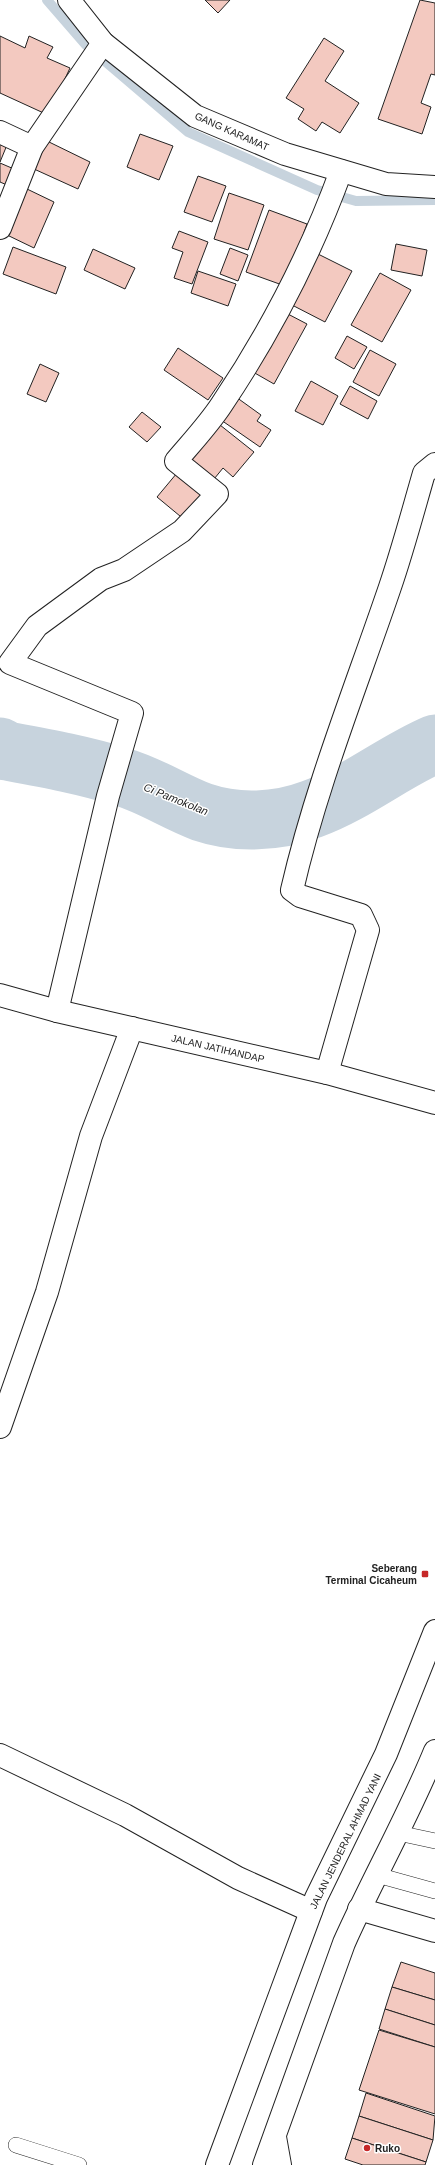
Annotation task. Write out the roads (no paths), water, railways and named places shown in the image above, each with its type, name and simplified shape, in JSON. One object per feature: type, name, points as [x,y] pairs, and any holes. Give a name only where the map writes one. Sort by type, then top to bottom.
[{"type":"main road","name":"GANG KARAMAT","points":[[69,0],[103,43],[196,116],[284,154],[336,186],[386,184],[435,186]]},
{"type":"main road","points":[[0,228],[32,147],[103,43]]},
{"type":"main road","points":[[0,132],[32,147]]},
{"type":"main road","points":[[57,1011],[108,796],[132,713],[10,663],[37,626],[101,579],[124,570],[182,531],[217,494],[176,461],[221,405],[250,360],[289,290],[336,186]]},
{"type":"main road","points":[[327,1073],[368,930],[362,915],[300,896],[292,890],[305,835],[320,784],[390,585],[424,473],[435,464]]},
{"type":"main road","name":"JALAN JATIHANDAP","points":[[0,995],[57,1011],[182,1041],[327,1073],[435,1103]]},
{"type":"main road","points":[[0,1427],[47,1292],[92,1136],[132,1028]]},
{"type":"main road","name":"JALAN JENDERAL AHMAD YANI","points":[[217,2165],[311,1911],[386,1754],[435,1631]]},
{"type":"main road","points":[[264,2165],[344,1943],[359,1909],[398,1833],[435,1751]]},
{"type":"main road","points":[[0,1755],[125,1815],[238,1878],[311,1911]]},
{"type":"main road","points":[[359,1909],[435,1931]]},
{"type":"main road","points":[[275,2137],[280,2165]]},
{"type":"lane","points":[[398,1833],[435,1841]]},
{"type":"lane","points":[[377,1874],[435,1891]]},
{"type":"lane","points":[[16,2145],[79,2165]]},
{"type":"waterway","points":[[47,0],[86,45],[188,132],[317,190],[356,201],[435,200]]},
{"type":"waterway","name":"Ci Pamokolan","points":[[0,747],[7,751],[79,765],[132,780],[192,808],[215,816],[243,820],[257,820],[285,817],[312,809],[344,795],[419,751],[435,744]]},
{"type":"place","name":"Seberang Terminal Cicaheum","points":[[425,1574]]},
{"type":"place","name":"Ruko","points":[[367,2148]]}]
